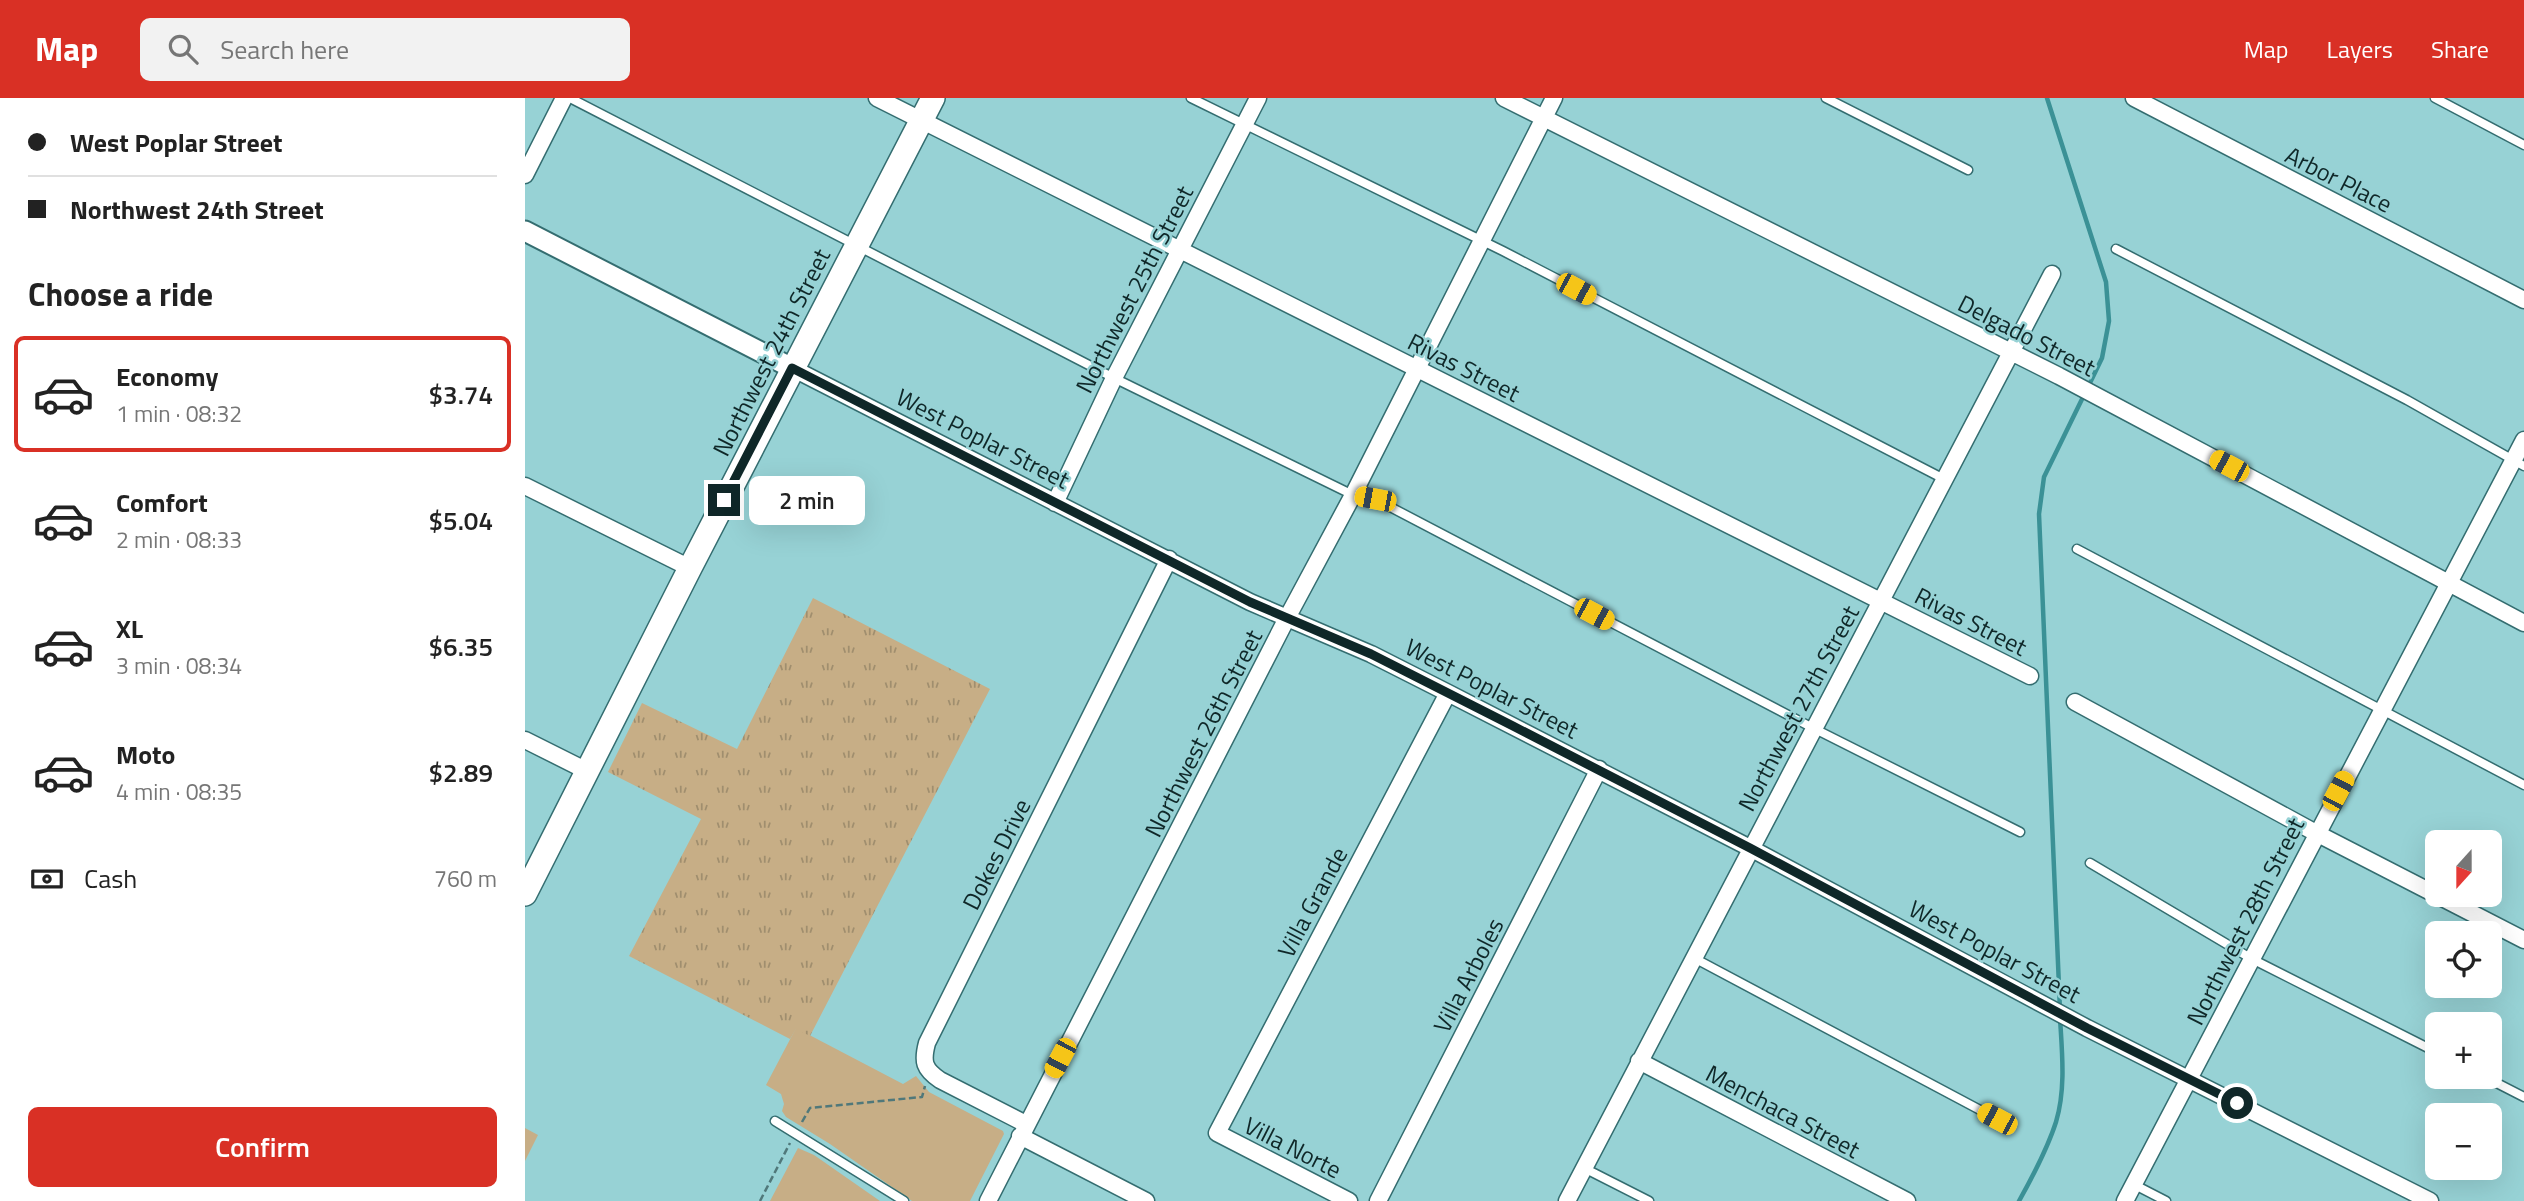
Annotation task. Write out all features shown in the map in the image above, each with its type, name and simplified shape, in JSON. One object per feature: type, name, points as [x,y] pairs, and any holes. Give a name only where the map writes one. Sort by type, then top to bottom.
[{"type":"main road","name":"Northwest 24th Street","points":[[528,879],[587,771],[689,568],[933,98]]},
{"type":"street","points":[[525,175],[564,98]]},
{"type":"street","name":"Rivas Street","points":[[877,98],[2030,676]]},
{"type":"street","name":"Northwest 25th Street","points":[[1055,503],[1114,378],[1258,98]]},
{"type":"street","name":"Delgado Street","points":[[1504,98],[2059,376],[2524,623]]},
{"type":"street","name":"Northwest 26th Street","points":[[988,1201],[1287,618],[1353,495],[1554,98]]},
{"type":"street","name":"Arbor Place","points":[[2141,100],[2524,300]]},
{"type":"street","name":"West Poplar Street","points":[[525,231],[1250,602],[1371,654],[1599,769],[2087,1028],[2430,1201]]},
{"type":"street","name":"Northwest 27th Street","points":[[1567,1201],[2052,274]]},
{"type":"street","name":"Northwest 28th Street","points":[[2125,1201],[2448,584],[2519,463],[2524,440]]},
{"type":"street","points":[[525,485],[689,568]]},
{"type":"street","name":"Dokes Drive","points":[[929,1073],[923,1063],[927,1043],[1169,559]]},
{"type":"street","name":"Villa Grande","points":[[1217,1133],[1448,693]]},
{"type":"street","points":[[2075,702],[2316,833],[2524,940]]},
{"type":"street","points":[[525,740],[587,771]]},
{"type":"street","name":"Villa Arboles","points":[[1378,1201],[1599,769]]},
{"type":"street","name":"Menchaca Street","points":[[1639,1061],[1907,1201]]},
{"type":"street","points":[[929,1073],[1146,1201]]},
{"type":"street","name":"Villa Norte","points":[[1217,1133],[1349,1201]]},
{"type":"lane","points":[[570,98],[1114,378],[1353,495],[1375,499],[1813,728],[2020,832]]},
{"type":"lane","points":[[1191,98],[1527,264],[1944,479]]},
{"type":"lane","points":[[1826,98],[1968,170]]},
{"type":"lane","points":[[2435,98],[2524,145]]},
{"type":"lane","points":[[2116,249],[2407,400],[2519,463]]},
{"type":"lane","points":[[2077,549],[2524,785]]},
{"type":"lane","points":[[2090,863],[2252,959],[2425,1046]]},
{"type":"lane","points":[[1693,957],[1997,1119]]},
{"type":"lane","points":[[2502,1086],[2524,1097]]},
{"type":"lane","points":[[775,1121],[904,1201]]},
{"type":"lane","points":[[1584,1168],[1649,1201]]},
{"type":"lane","points":[[2133,1184],[2166,1201]]},
{"type":"path","points":[[800,1126],[810,1108],[922,1097],[929,1073]]},
{"type":"path","points":[[761,1201],[790,1143]]},
{"type":"green space","points":[[813,598],[990,689],[810,1036],[796,1029],[790,1039],[629,956],[701,819],[608,772],[642,703],[737,749]]},
{"type":"green space","points":[[796,1028],[903,1084],[916,1076],[929,1092],[1003,1131],[1004,1134],[970,1201],[912,1201],[786,1117],[782,1111],[784,1104],[781,1094],[766,1085]]},
{"type":"green space","points":[[525,1128],[538,1135],[525,1161]]},
{"type":"green space","points":[[798,1148],[814,1155],[880,1201],[770,1201]]},
{"type":"waterway","points":[[2047,98],[2106,282],[2109,321],[2102,358],[2088,387]]},
{"type":"waterway","points":[[2060,1010],[2039,514],[2044,477],[2084,395]]},
{"type":"waterway","points":[[2019,1201],[2044,1153],[2059,1109],[2063,1070],[2060,1018]]},
{"type":"route","points":[[724,500],[792,368],[1250,602],[1371,654],[1513,726],[1750,848],[2087,1028],[2237,1103]]}]
